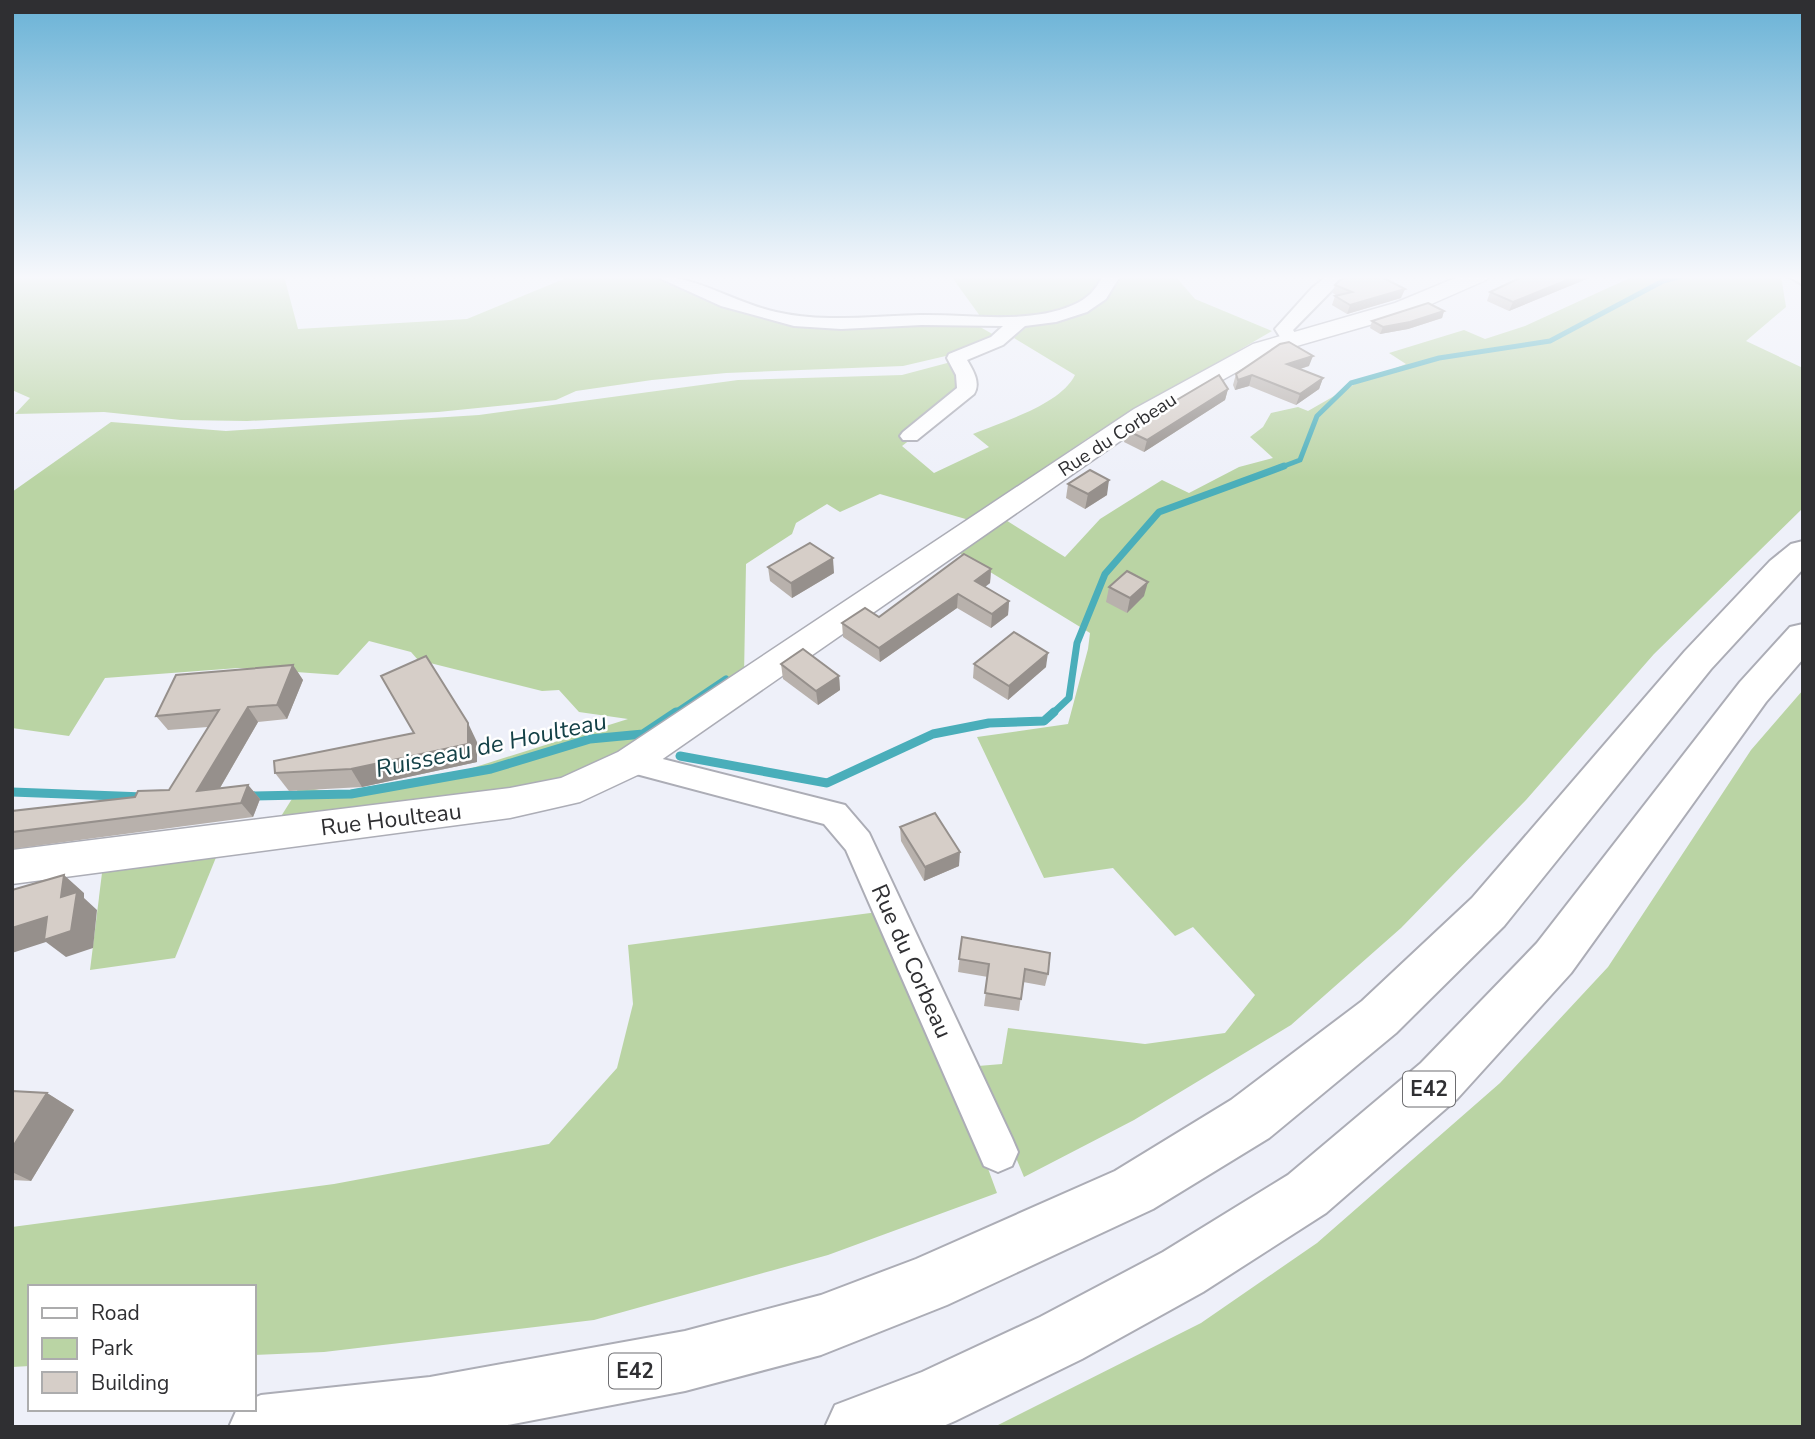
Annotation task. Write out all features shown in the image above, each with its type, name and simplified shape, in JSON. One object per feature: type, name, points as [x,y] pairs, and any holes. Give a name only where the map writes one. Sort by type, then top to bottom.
[{"type":"highway","name":"E42","points":[[261,1427],[430,1408],[685,1361],[821,1325],[926,1284],[1134,1190],[1250,1119],[1389,1007],[1488,912],[1698,660],[1803,551]]},
{"type":"highway","name":"E42","points":[[856,1427],[933,1399],[1061,1338],[1183,1272],[1307,1194],[1439,1081],[1555,958],[1753,692],[1803,636]]},
{"type":"street","points":[[910,436],[967,390],[967,375],[956,358],[992,343]]},
{"type":"street","name":"Rue du Corbeau","points":[[741,688],[1143,414],[1261,349],[1278,343]]},
{"type":"street","name":"Rue Houlteau","points":[[12,867],[510,803],[567,792],[631,762],[741,688]]},
{"type":"street","name":"Rue du Corbeau","points":[[631,762],[834,814],[858,842],[998,1152]]},
{"type":"green space","points":[[12,343],[976,343],[950,355],[903,366],[726,373],[652,380],[576,391],[556,400],[438,412],[247,421],[181,420],[104,412],[15,414],[30,398],[12,390]]},
{"type":"green space","points":[[1022,343],[1251,343],[1088,438],[969,520],[880,494],[840,512],[827,504],[796,523],[792,534],[746,564],[744,676],[646,740],[574,774],[534,786],[450,802],[280,818],[300,786],[319,790],[350,790],[469,769],[628,719],[579,712],[559,690],[542,691],[418,660],[411,652],[369,641],[338,675],[238,668],[105,678],[69,736],[12,728],[12,492],[111,422],[226,431],[479,415],[738,380],[902,375],[951,362],[963,381],[915,436],[902,446],[934,473],[989,447],[973,434],[1044,403],[1068,386],[1075,375]]},
{"type":"green space","points":[[1421,343],[1751,343],[1803,368],[1803,508],[1654,654],[1526,800],[1401,928],[1291,1025],[1134,1120],[1024,1177],[978,1066],[1002,1064],[1008,1028],[1145,1044],[1225,1033],[1255,995],[1193,927],[1175,936],[1113,868],[1044,878],[977,737],[1068,724],[1090,633],[954,550],[1001,517],[1065,557],[1100,519],[1162,480],[1189,493],[1239,467],[1273,458],[1250,437],[1263,427],[1271,413],[1298,407],[1308,411],[1355,384],[1406,364],[1389,353]]},
{"type":"green space","points":[[1803,690],[1803,1427],[994,1427],[1201,1323],[1317,1243],[1500,1083],[1608,967],[1751,750]]},
{"type":"green space","points":[[217,855],[175,958],[90,970],[102,873]]},
{"type":"green space","points":[[878,912],[966,1109],[997,1193],[828,1255],[594,1320],[324,1352],[256,1355],[256,1285],[28,1285],[28,1366],[12,1367],[12,1227],[334,1184],[549,1144],[617,1068],[633,1004],[628,945]]},
{"type":"building","points":[[1291,343],[1313,356],[1287,364],[1323,378],[1300,394],[1252,375],[1238,380],[1236,374],[1280,344]]},
{"type":"building","points":[[1219,375],[1228,389],[1147,440],[1126,430]]},
{"type":"building","points":[[1090,470],[1109,480],[1088,494],[1068,484]]},
{"type":"building","points":[[810,543],[833,558],[791,583],[768,567]]},
{"type":"building","points":[[964,554],[991,569],[975,581],[1009,601],[992,614],[958,594],[879,648],[842,623],[865,608],[879,617]]},
{"type":"building","points":[[1127,571],[1148,582],[1130,598],[1109,587]]},
{"type":"building","points":[[1014,632],[1048,653],[1009,686],[974,664]]},
{"type":"building","points":[[803,649],[839,676],[816,691],[781,664]]},
{"type":"building","points":[[426,656],[468,723],[468,744],[351,769],[275,773],[274,761],[414,733],[381,676]]},
{"type":"building","points":[[293,665],[277,705],[248,707],[197,791],[248,785],[241,803],[12,832],[12,811],[135,797],[138,791],[169,790],[219,710],[156,716],[176,675]]},
{"type":"building","points":[[935,813],[960,852],[925,867],[900,827]]},
{"type":"building","points":[[64,875],[61,897],[77,892],[71,931],[44,940],[47,917],[12,928],[12,890]]},
{"type":"building","points":[[962,937],[1050,953],[1048,974],[1025,969],[1021,999],[985,993],[989,964],[959,959]]},
{"type":"building","points":[[12,1091],[47,1093],[12,1148]]},
{"type":"waterway","points":[[1279,468],[1300,460],[1317,416],[1351,383],[1439,358],[1536,343]]},
{"type":"waterway","points":[[1052,714],[1069,698],[1077,643],[1105,574],[1159,512],[1284,466]]},
{"type":"waterway","points":[[674,714],[726,679]]},
{"type":"waterway","name":"Ruisseau de Houlteau","points":[[248,796],[351,794],[491,769],[590,739],[643,734],[676,712]]},
{"type":"waterway","points":[[680,756],[827,783],[933,734],[989,723],[1044,721],[1054,712]]},
{"type":"waterway","name":"Ruisseau de Houlteau","points":[[12,792],[144,797]]}]
